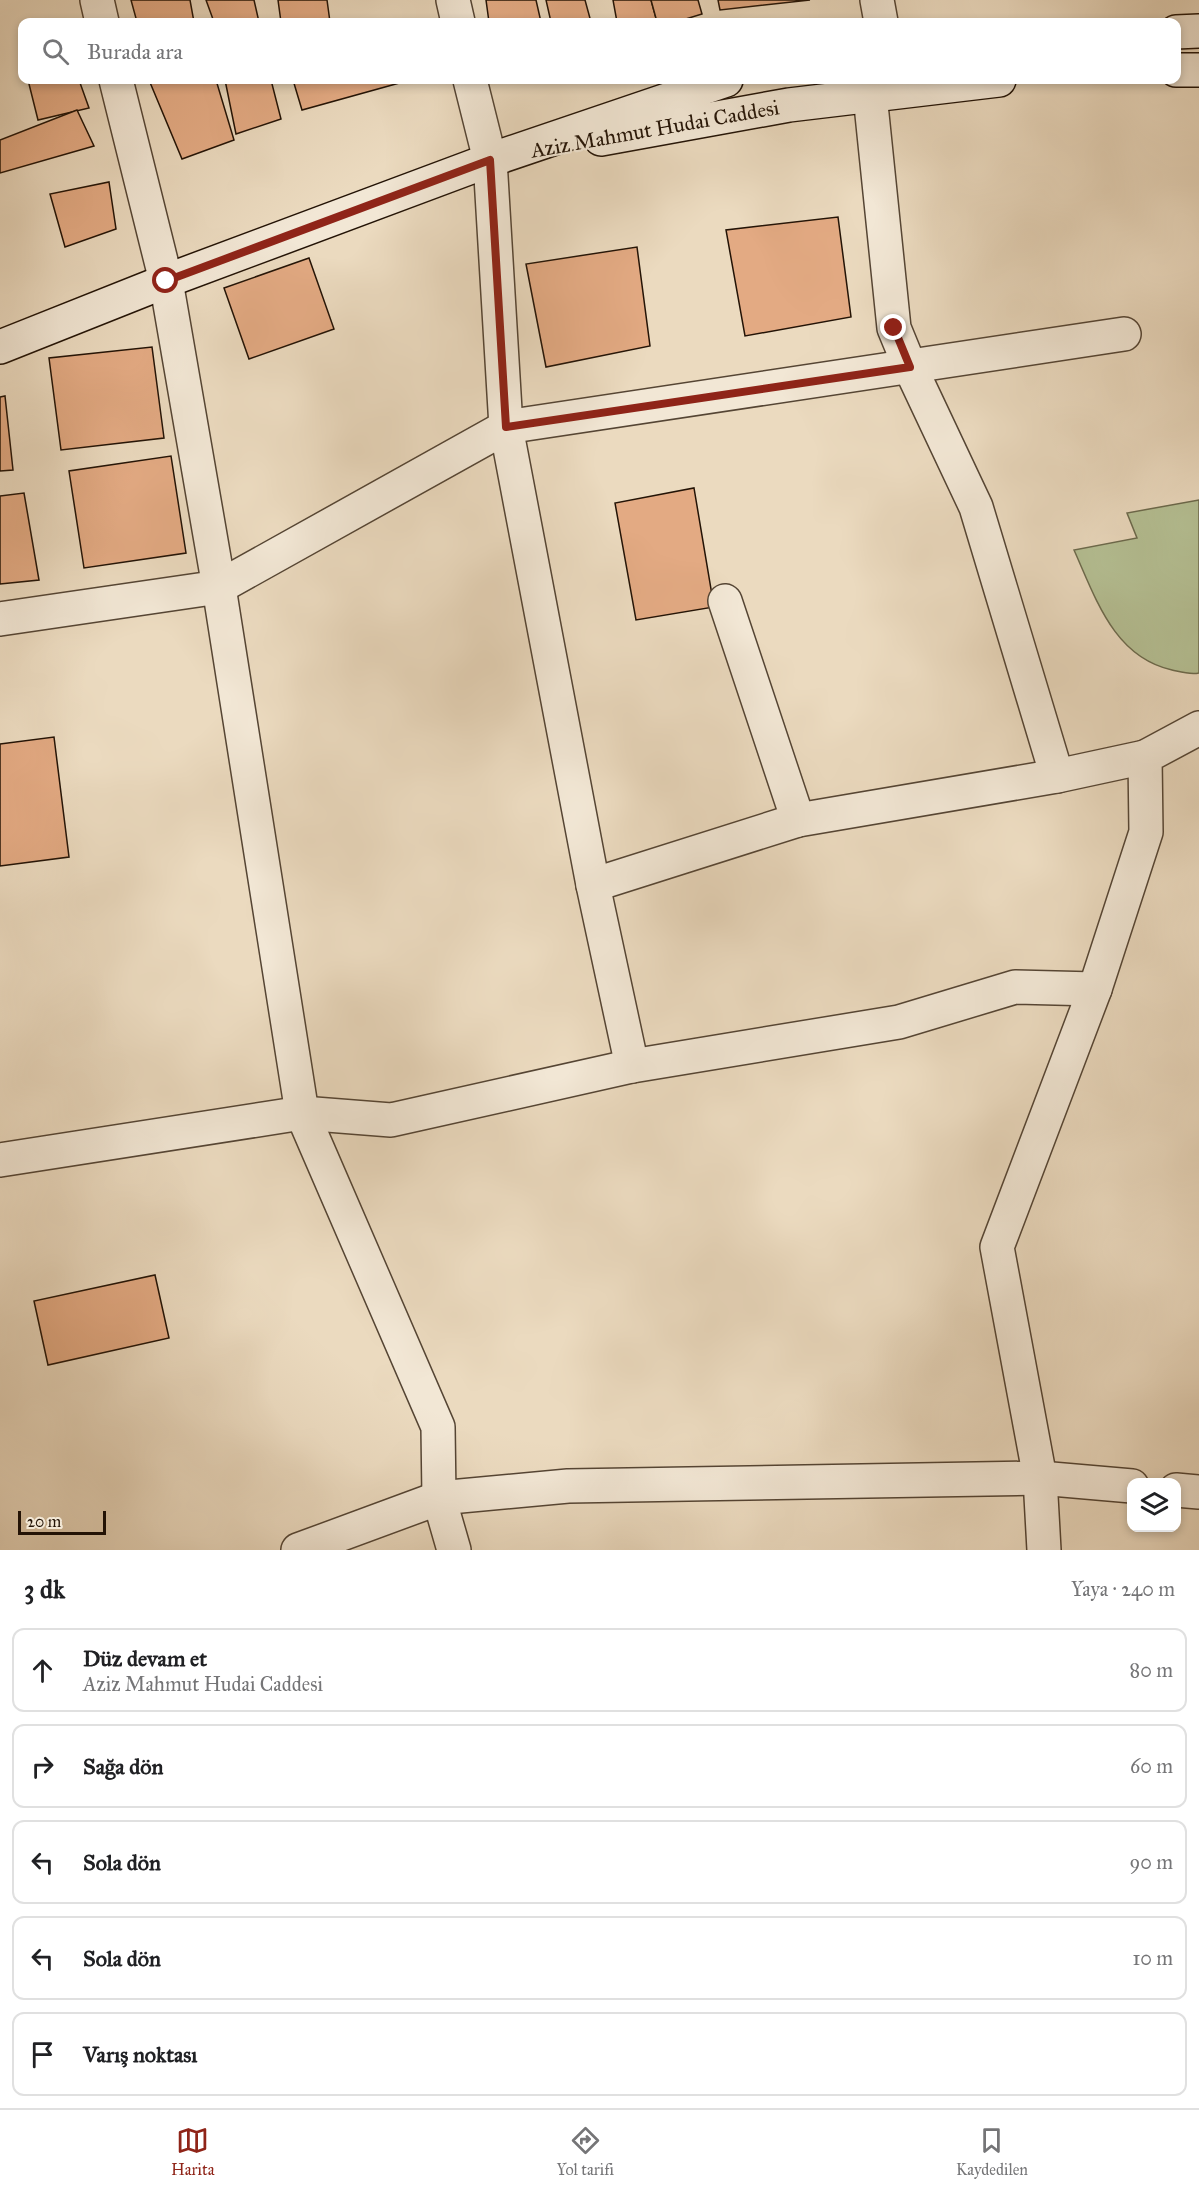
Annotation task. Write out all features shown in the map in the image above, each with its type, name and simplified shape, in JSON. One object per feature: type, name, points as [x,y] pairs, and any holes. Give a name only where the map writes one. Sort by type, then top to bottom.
[{"type":"street","points":[[97,0],[101,18]]},
{"type":"street","points":[[453,0],[457,18]]},
{"type":"street","points":[[877,0],[880,18]]},
{"type":"street","points":[[1181,32],[1199,31]]},
{"type":"street","points":[[1181,70],[1199,70]]},
{"type":"street","points":[[117,84],[166,281],[219,587],[303,1113],[438,1427],[439,1498],[454,1550]]},
{"type":"street","points":[[471,84],[490,160],[506,427],[592,885],[632,1066]]},
{"type":"street","name":"Aziz Mahmut Hudai Caddesi","points":[[0,347],[166,281],[490,160],[714,84]]},
{"type":"street","name":"Aziz Mahmut Hudai Caddesi","points":[[490,160],[789,105],[962,84]]},
{"type":"street","points":[[870,94],[894,328],[976,507],[1057,776]]},
{"type":"street","points":[[0,619],[219,587],[506,427],[1124,334]]},
{"type":"street","points":[[725,601],[798,820]]},
{"type":"street","points":[[592,885],[798,820],[1057,776],[1145,757],[1199,728]]},
{"type":"street","points":[[1044,1550],[1040,1478],[997,1247],[1095,989],[1146,831],[1145,757]]},
{"type":"street","points":[[0,1160],[303,1113],[392,1120],[632,1066],[900,1022],[1015,987],[1095,989]]},
{"type":"street","points":[[298,1550],[439,1498],[568,1486],[1040,1478],[1127,1486]]},
{"type":"street","points":[[1181,1490],[1199,1492]]},
{"type":"green space","points":[[1199,500],[1199,673],[1192,674],[1152,663],[1135,653],[1121,639],[1099,606],[1074,550],[1137,538],[1127,513]]},
{"type":"building","points":[[131,0],[190,0],[193,18],[136,18]]},
{"type":"building","points":[[206,0],[254,0],[258,18],[213,18]]},
{"type":"building","points":[[278,0],[327,0],[329,18],[280,18]]},
{"type":"building","points":[[486,0],[536,0],[540,18],[488,18]]},
{"type":"building","points":[[546,0],[585,0],[590,18],[550,18]]},
{"type":"building","points":[[613,0],[651,0],[656,18],[616,18]]},
{"type":"building","points":[[651,0],[698,0],[702,14],[689,18],[656,18]]},
{"type":"building","points":[[718,0],[810,0],[720,10]]},
{"type":"building","points":[[29,84],[80,84],[89,108],[38,120]]},
{"type":"building","points":[[151,84],[217,84],[234,140],[182,159]]},
{"type":"building","points":[[226,84],[272,84],[281,119],[236,134]]},
{"type":"building","points":[[294,84],[396,84],[302,110]]},
{"type":"building","points":[[77,110],[94,146],[0,173],[0,140]]},
{"type":"building","points":[[109,182],[116,229],[65,247],[50,194]]},
{"type":"building","points":[[838,217],[851,317],[745,336],[726,230]]},
{"type":"building","points":[[637,247],[650,346],[546,367],[526,264]]},
{"type":"building","points":[[309,258],[334,329],[249,359],[224,288]]},
{"type":"building","points":[[152,347],[164,438],[61,450],[49,358]]},
{"type":"building","points":[[5,396],[13,470],[0,471],[0,397]]},
{"type":"building","points":[[171,456],[186,553],[84,568],[69,471]]},
{"type":"building","points":[[694,488],[714,607],[636,620],[615,503]]},
{"type":"building","points":[[24,493],[39,580],[0,584],[0,496]]},
{"type":"building","points":[[54,737],[69,857],[0,866],[0,744]]},
{"type":"building","points":[[155,1275],[169,1338],[48,1365],[34,1301]]},
{"type":"route","points":[[166,281],[490,160],[506,427],[910,367],[894,328]]}]
